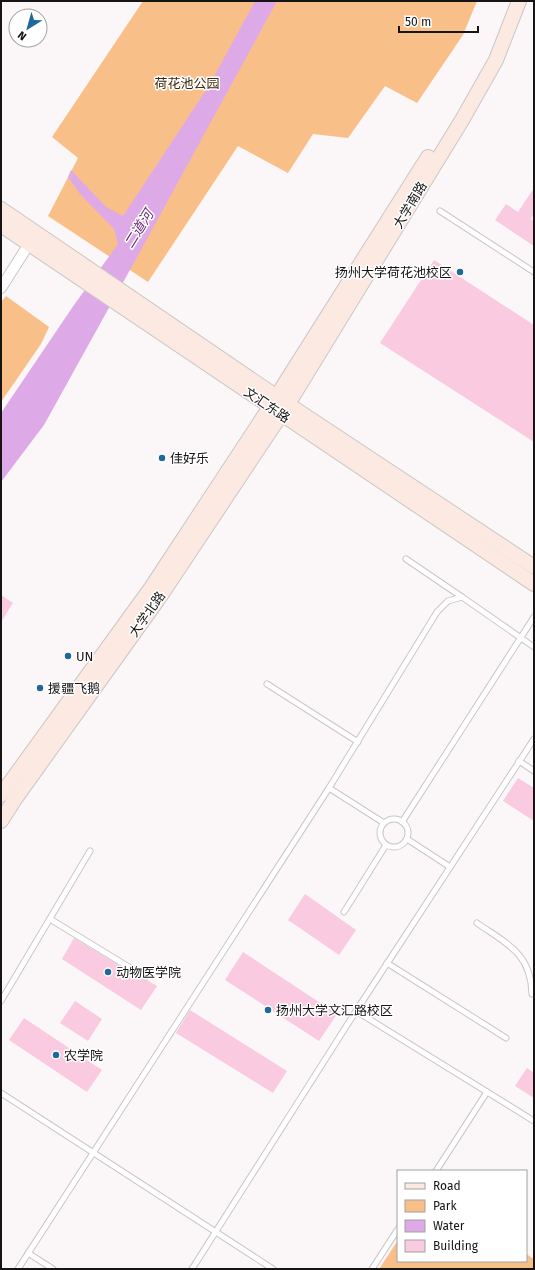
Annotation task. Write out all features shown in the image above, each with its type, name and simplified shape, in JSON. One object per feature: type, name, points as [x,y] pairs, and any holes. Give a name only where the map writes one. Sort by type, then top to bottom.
[{"type":"street","name":"大学南路","points":[[279,406],[453,118],[488,55],[509,1]]},
{"type":"street","name":"大学南路","points":[[279,406],[466,113],[496,60],[519,1]]},
{"type":"street","name":"文汇东路","points":[[1,209],[87,275],[279,406],[534,584]]},
{"type":"street","name":"文汇东路","points":[[1,225],[29,244],[87,275]]},
{"type":"street","points":[[1,288],[29,244]]},
{"type":"street","name":"文汇东路","points":[[279,406],[534,567]]},
{"type":"street","name":"大学北路","points":[[1,795],[151,588],[279,406]]},
{"type":"street","name":"大学北路","points":[[1,820],[159,598],[279,406]]},
{"type":"lane","points":[[440,211],[534,272]]},
{"type":"lane","points":[[406,559],[534,647]]},
{"type":"lane","points":[[18,1269],[329,788],[437,612],[448,601],[462,597]]},
{"type":"lane","points":[[402,822],[534,617]]},
{"type":"lane","points":[[267,684],[358,742]]},
{"type":"lane","points":[[192,1269],[356,1011],[534,739]]},
{"type":"lane","points":[[519,761],[534,771]]},
{"type":"lane","points":[[329,788],[384,823]]},
{"type":"lane","points":[[392,819],[397,819],[402,822],[407,829],[407,838],[400,846],[391,847],[386,845],[383,842],[380,832],[384,823],[392,819]]},
{"type":"lane","points":[[407,838],[450,867]]},
{"type":"lane","points":[[344,912],[386,845]]},
{"type":"lane","points":[[1,1001],[90,851]]},
{"type":"lane","points":[[50,919],[144,977]]},
{"type":"lane","points":[[477,924],[517,951],[528,968],[532,980],[532,994],[534,994]]},
{"type":"lane","points":[[387,964],[506,1038]]},
{"type":"lane","points":[[356,1011],[534,1121]]},
{"type":"lane","points":[[437,1170],[487,1092]]},
{"type":"lane","points":[[1,1093],[273,1269]]},
{"type":"lane","points":[[372,1269],[397,1231]]},
{"type":"lane","points":[[28,1253],[53,1269]]},
{"type":"green space","name":"荷花池公园","points":[[143,1],[477,1],[463,35],[417,103],[385,86],[348,138],[313,134],[288,173],[238,146],[148,282],[48,216],[78,158],[52,137]]},
{"type":"green space","points":[[6,296],[49,327],[41,344],[1,402],[1,302]]},
{"type":"green space","points":[[397,1242],[397,1262],[527,1262],[527,1255],[534,1259],[534,1269],[379,1269]]},
{"type":"water","name":"二道河","points":[[255,1],[277,1],[44,425],[1,482],[1,413],[74,305],[118,244],[114,229],[80,194],[68,177],[71,170],[106,207],[123,216],[210,84]]},
{"type":"building","points":[[534,188],[534,214],[531,219],[534,221],[534,246],[495,220],[506,204],[518,212]]},
{"type":"building","points":[[434,260],[534,325],[534,442],[380,343]]},
{"type":"building","points":[[1,595],[13,603],[1,622]]},
{"type":"building","points":[[518,778],[534,788],[534,821],[503,801]]},
{"type":"building","points":[[305,894],[356,930],[339,955],[288,920]]},
{"type":"building","name":"动物医学院","points":[[74,938],[143,980],[147,980],[157,986],[141,1010],[62,959]]},
{"type":"building","points":[[243,952],[337,1014],[319,1041],[225,980]]},
{"type":"building","points":[[75,1001],[102,1019],[88,1041],[60,1023]]},
{"type":"building","points":[[190,1010],[287,1071],[273,1093],[176,1033]]},
{"type":"building","name":"农学院","points":[[24,1018],[102,1070],[87,1092],[9,1040]]},
{"type":"building","points":[[527,1068],[534,1073],[534,1098],[515,1086]]},
{"type":"place","name":"扬州大学荷花池校区","points":[[460,272]]},
{"type":"place","name":"佳好乐","points":[[162,458]]},
{"type":"place","name":"UN","points":[[68,656]]},
{"type":"place","name":"援疆飞鹅","points":[[40,688]]},
{"type":"place","name":"动物医学院","points":[[108,972]]},
{"type":"place","name":"扬州大学文汇路校区","points":[[268,1010]]},
{"type":"place","name":"农学院","points":[[56,1055]]}]
